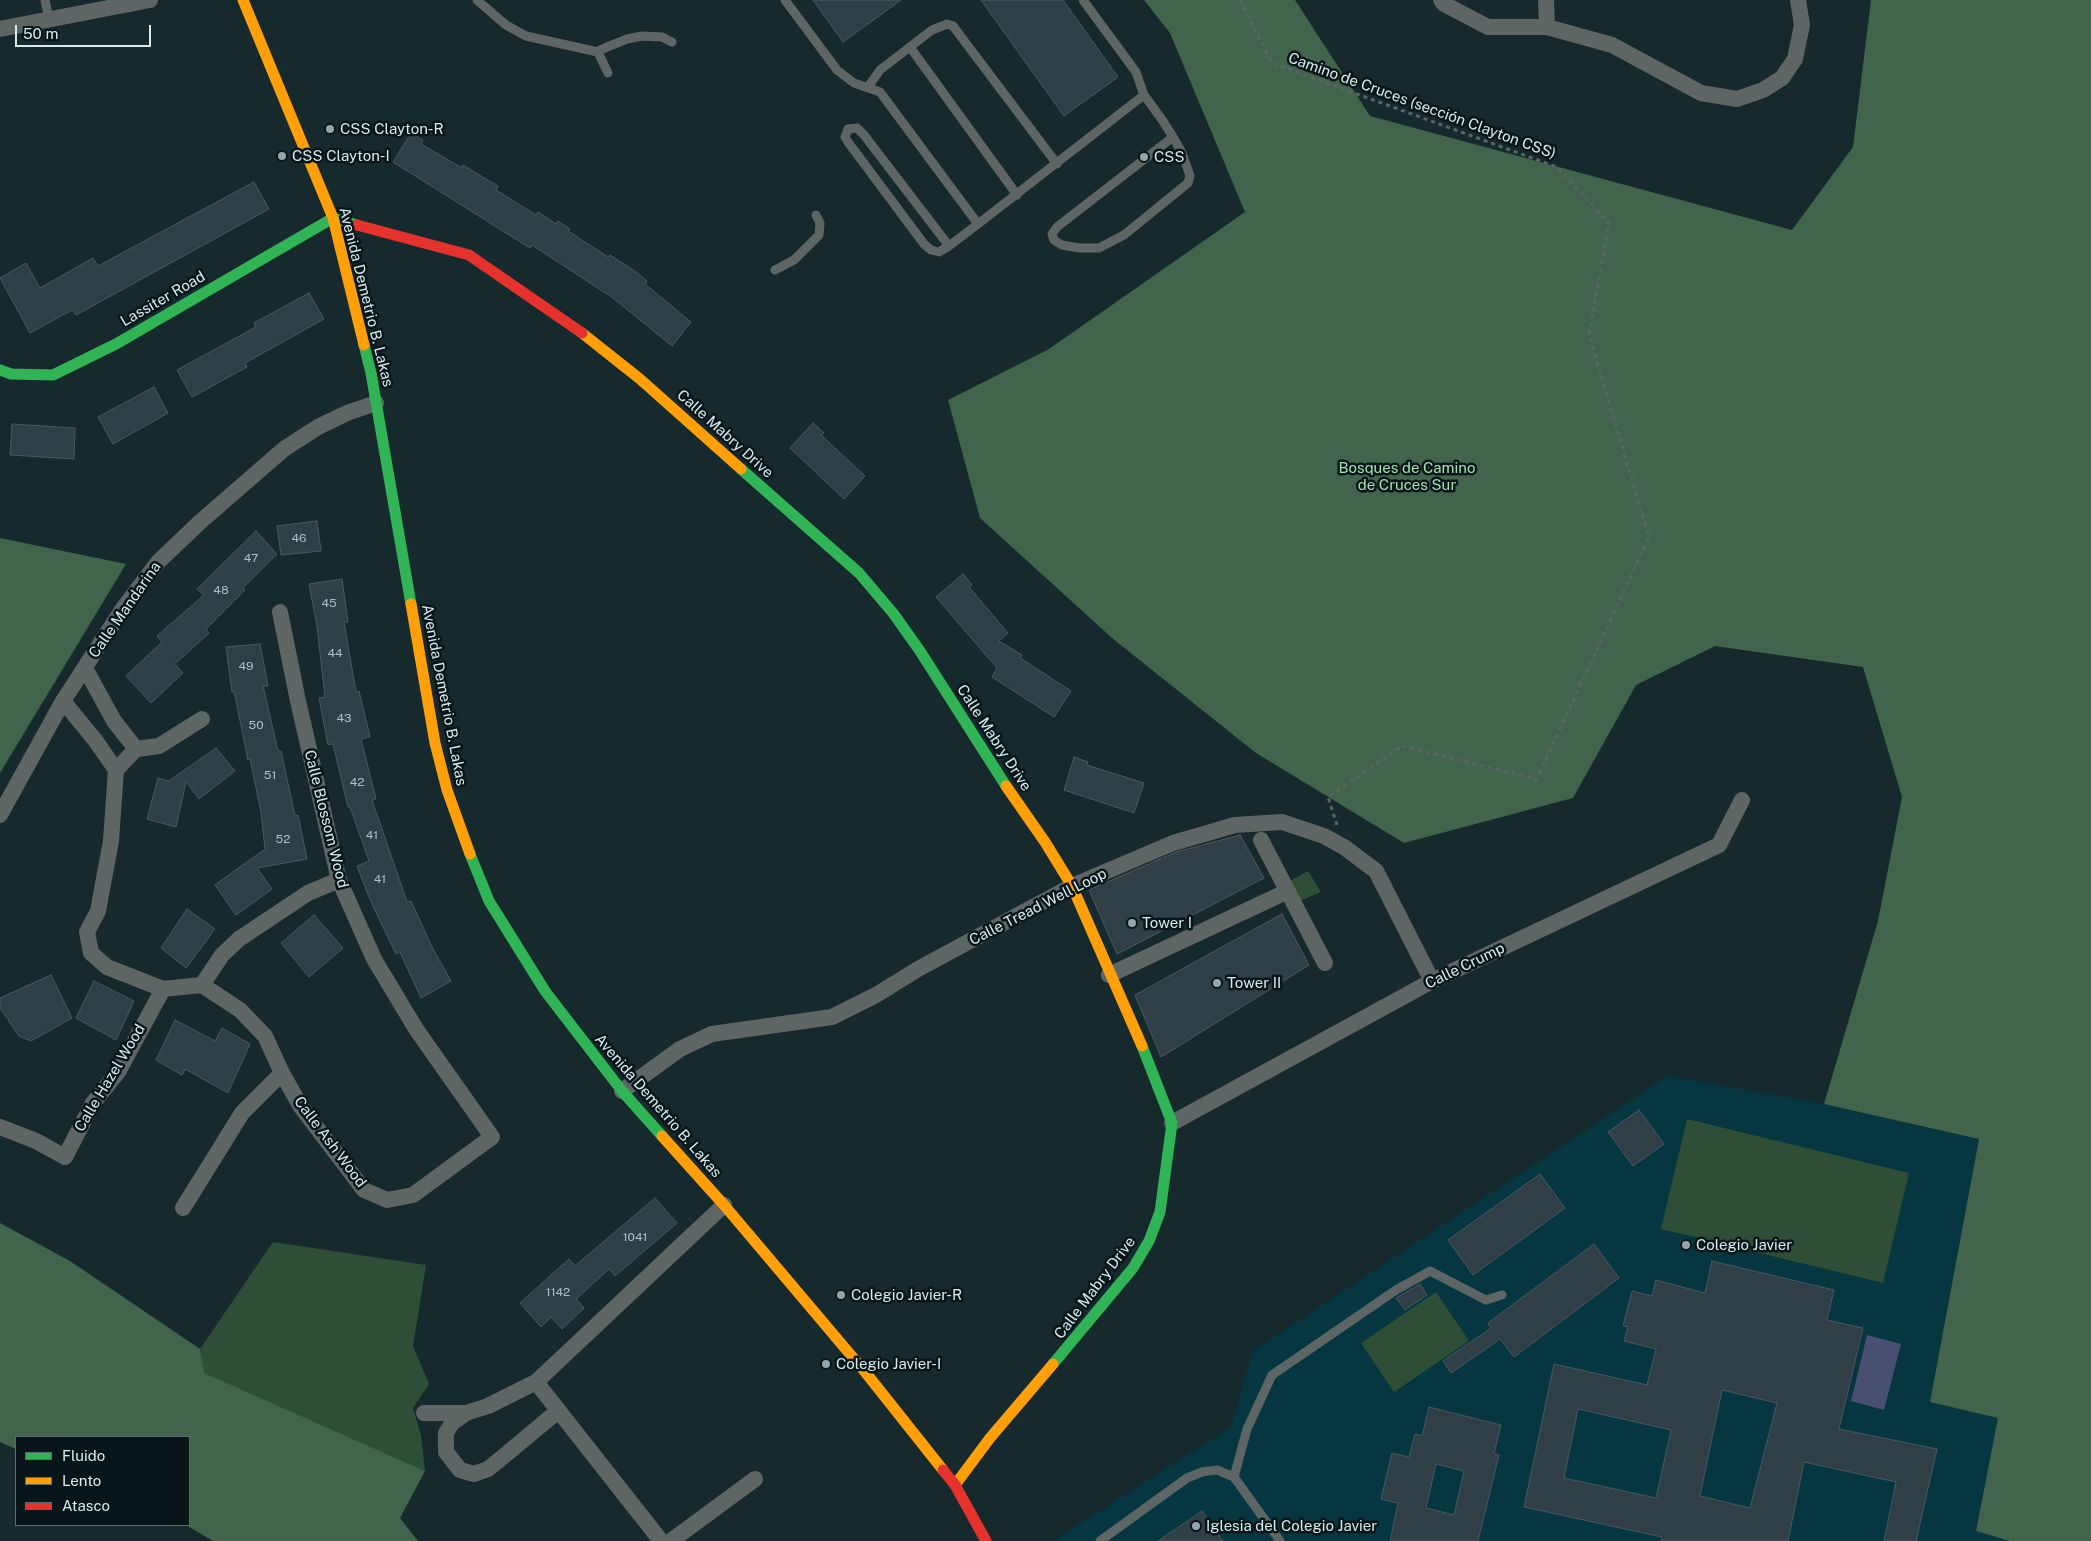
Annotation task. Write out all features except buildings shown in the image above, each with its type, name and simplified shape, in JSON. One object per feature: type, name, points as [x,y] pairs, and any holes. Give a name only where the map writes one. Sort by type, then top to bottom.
[{"type":"street","points":[[0,28],[150,0]]},
{"type":"street","name":"Avenida Demetrio B. Lakas","points":[[243,0],[333,218],[371,373],[434,733],[447,790],[489,901],[545,991],[622,1091],[724,1204],[866,1373],[955,1485],[986,1541]]},
{"type":"street","points":[[1441,0],[1444,4],[1488,26],[1547,27],[1612,45],[1701,93],[1737,99],[1763,90],[1782,78],[1795,59],[1802,25],[1798,0]]},
{"type":"street","points":[[1546,0],[1547,27]]},
{"type":"street","name":"Lassiter Road","points":[[0,370],[11,374],[54,375],[116,344],[333,218]]},
{"type":"street","name":"Calle Mabry Drive","points":[[333,218],[468,255],[510,283],[594,342],[640,379],[859,573],[893,613],[920,652],[1072,886],[1109,975],[1139,1039],[1172,1123],[1160,1212],[1145,1248],[1133,1268],[1104,1306],[990,1438],[955,1485]]},
{"type":"street","name":"Calle Mandarina","points":[[0,815],[63,701],[122,610],[158,562],[200,522],[284,450],[318,426],[346,413],[376,403]]},
{"type":"street","name":"Calle Blossom Wood","points":[[280,612],[302,720],[339,880],[378,967],[416,1029],[492,1137]]},
{"type":"street","points":[[85,668],[114,721],[136,749]]},
{"type":"street","points":[[63,701],[96,740],[116,770],[111,841],[98,911],[87,932],[91,953],[107,967],[162,989],[202,985],[222,955],[239,938],[308,893],[339,880]]},
{"type":"street","points":[[116,770],[136,749],[159,746],[202,719]]},
{"type":"street","name":"Calle Crump","points":[[1172,1123],[1432,981],[1718,845],[1742,800]]},
{"type":"street","name":"Calle Tread Well Loop","points":[[622,1091],[680,1049],[712,1034],[832,1017],[876,995],[918,969],[1072,886],[1173,843],[1235,825],[1282,822],[1324,836],[1344,847],[1376,872],[1432,981]]},
{"type":"street","points":[[1261,840],[1286,892],[1325,963]]},
{"type":"street","points":[[1109,975],[1286,892]]},
{"type":"street","name":"Calle Ash Wood","points":[[202,985],[240,1010],[265,1036],[282,1073],[301,1107],[364,1190],[387,1200],[413,1195],[492,1137]]},
{"type":"street","name":"Calle Hazel Wood","points":[[0,1127],[36,1141],[65,1157],[93,1103],[118,1072],[162,989]]},
{"type":"street","points":[[183,1208],[242,1113],[282,1073]]},
{"type":"street","points":[[424,1413],[466,1413],[488,1406],[536,1382],[724,1204]]},
{"type":"street","points":[[536,1382],[662,1541]]},
{"type":"street","points":[[466,1413],[452,1423],[446,1433],[446,1452],[460,1470],[474,1474],[488,1469],[558,1411]]},
{"type":"street","points":[[671,1541],[755,1479]]},
{"type":"lane","points":[[45,0],[49,19]]},
{"type":"lane","points":[[477,0],[506,25],[526,36],[598,52],[627,39],[642,36],[662,37],[672,42]]},
{"type":"lane","points":[[785,0],[837,70],[854,83],[868,86],[880,92],[978,224]]},
{"type":"lane","points":[[1083,0],[1136,72],[1144,95],[1173,137],[1188,165],[1190,176],[1188,183],[1124,235],[1099,248],[1062,245],[1054,240],[1052,234],[1057,226],[1173,137]]},
{"type":"lane","points":[[868,86],[880,70],[932,30],[947,24],[954,26],[1057,164]]},
{"type":"lane","points":[[910,47],[1016,195]]},
{"type":"lane","points":[[598,52],[608,73]]},
{"type":"lane","points":[[949,246],[864,135],[857,128],[848,129],[845,137],[848,142],[924,244],[931,250],[939,252],[949,246],[1057,164],[1144,95]]},
{"type":"lane","points":[[775,270],[794,260],[818,235],[820,223],[816,215]]},
{"type":"lane","points":[[1234,1477],[1247,1430],[1272,1375],[1388,1295],[1430,1271],[1486,1300],[1502,1295]]},
{"type":"lane","points":[[1100,1541],[1187,1478],[1202,1472],[1217,1470],[1234,1477],[1280,1541]]},
{"type":"path","name":"Camino de Cruces (sección Clayton CSS)","points":[[1240,0],[1272,63],[1557,167],[1609,223],[1589,334],[1649,537],[1537,779],[1402,746],[1328,797],[1344,847]]},
{"type":"shaded area","name":"Colegio Javier","points":[[1668,1076],[1824,1104],[1979,1139],[1930,1401],[1999,1418],[1976,1530],[2010,1541],[1053,1541],[1231,1427],[1253,1351]]},
{"type":"shaded area","points":[[1867,1335],[1901,1344],[1884,1410],[1851,1401]]},
{"type":"green space","name":"Bosques de Camino de Cruces Sur","points":[[1144,0],[1295,0],[1370,116],[1792,230],[1853,147],[1871,0],[2091,0],[2091,1541],[2010,1541],[1976,1531],[1998,1418],[1930,1402],[1979,1139],[1824,1104],[1878,921],[1902,797],[1863,667],[1715,646],[1636,685],[1573,798],[1404,843],[1256,753],[1112,638],[980,518],[948,400],[1049,349],[1245,212],[1170,33]]},
{"type":"green space","points":[[0,538],[126,564],[0,773]]},
{"type":"green space","points":[[1308,871],[1321,892],[1293,904],[1283,885]]},
{"type":"green space","points":[[1687,1119],[1909,1173],[1883,1283],[1661,1229]]},
{"type":"green space","points":[[0,1223],[70,1261],[200,1349],[204,1373],[425,1471],[400,1518],[418,1541],[213,1541],[188,1526],[190,1526],[190,1436],[15,1436],[15,1449],[0,1442]]},
{"type":"green space","points":[[273,1242],[426,1265],[413,1346],[429,1384],[413,1408],[421,1435],[425,1471],[203,1373],[200,1349]]},
{"type":"green space","points":[[1436,1292],[1469,1341],[1394,1392],[1361,1343]]},
{"type":"traffic: fast","points":[[0,370],[11,374],[53,375],[116,344],[333,218],[357,225]]},
{"type":"traffic: fast","points":[[364,345],[371,373],[411,604]]},
{"type":"traffic: fast","points":[[741,469],[859,573],[893,613],[920,651],[1006,786]]},
{"type":"traffic: fast","points":[[470,854],[489,901],[545,991],[622,1091],[662,1136]]},
{"type":"traffic: fast","points":[[1053,1364],[1133,1268],[1149,1241],[1160,1212],[1172,1123],[1142,1046]]},
{"type":"traffic: slow","points":[[243,0],[333,218],[364,345]]},
{"type":"traffic: slow","points":[[582,333],[640,379],[741,469]]},
{"type":"traffic: slow","points":[[411,604],[435,743],[447,790],[470,854]]},
{"type":"traffic: slow","points":[[1006,786],[1045,842],[1072,886],[1142,1046]]},
{"type":"traffic: slow","points":[[662,1136],[724,1205],[866,1373],[943,1470]]},
{"type":"traffic: slow","points":[[955,1485],[990,1438],[1053,1364]]},
{"type":"traffic: jam","points":[[357,225],[469,255],[582,333]]},
{"type":"traffic: jam","points":[[943,1470],[955,1485],[986,1541]]},
{"type":"place","name":"CSS Clayton-R","points":[[330,129]]},
{"type":"place","name":"CSS Clayton-I","points":[[282,156]]},
{"type":"place","name":"CSS","points":[[1144,157]]},
{"type":"place","name":"Tower I","points":[[1132,923]]},
{"type":"place","name":"Tower II","points":[[1217,983]]},
{"type":"place","name":"Colegio Javier","points":[[1686,1245]]},
{"type":"place","name":"Colegio Javier-R","points":[[841,1295]]},
{"type":"place","name":"Colegio Javier-I","points":[[826,1364]]},
{"type":"place","name":"Iglesia del Colegio Javier","points":[[1196,1526]]}]
